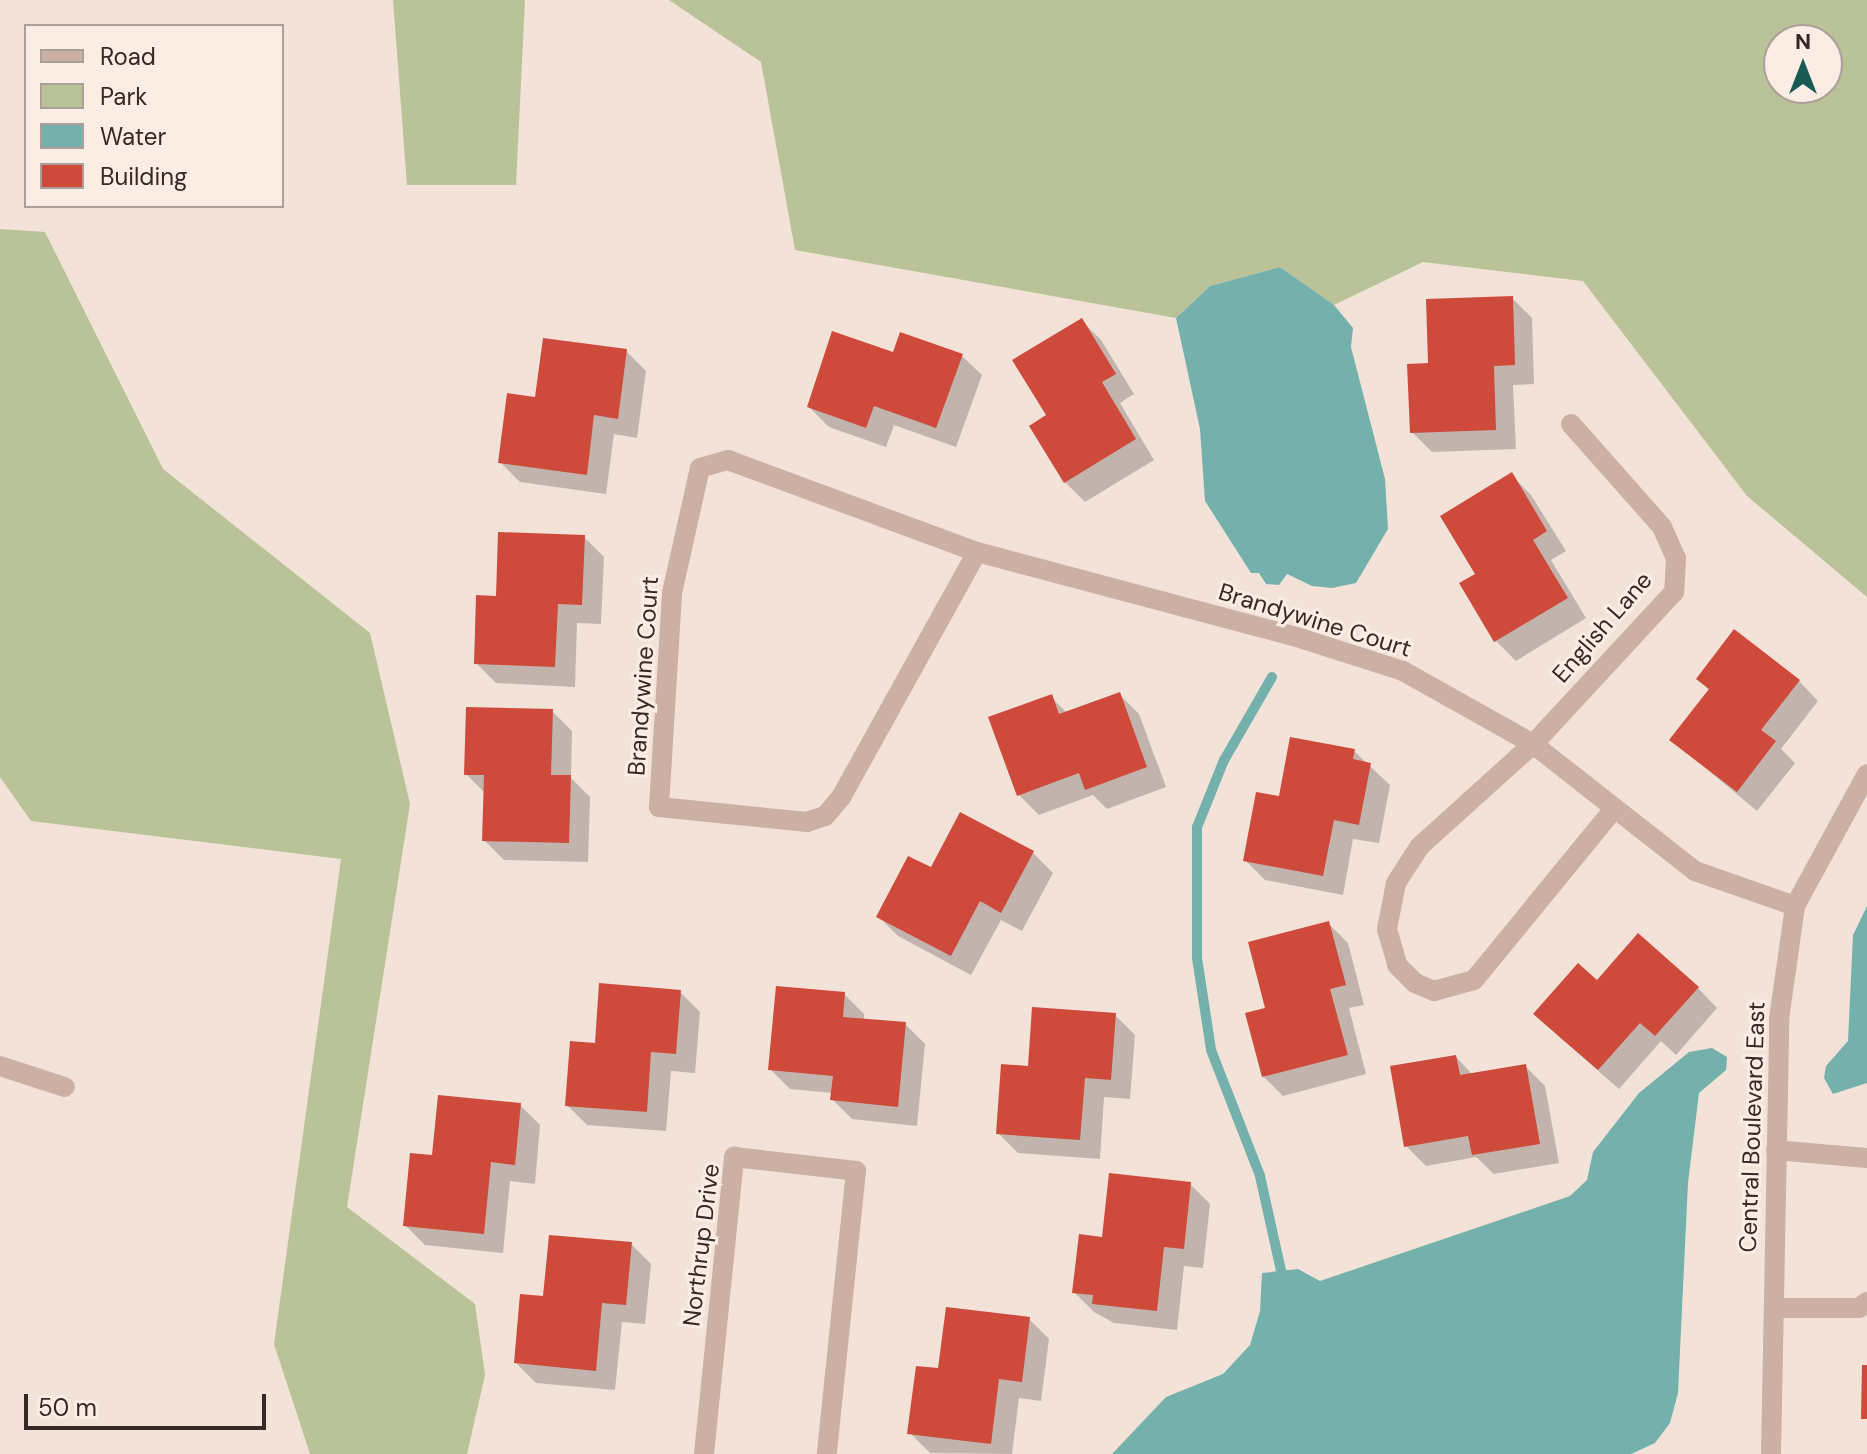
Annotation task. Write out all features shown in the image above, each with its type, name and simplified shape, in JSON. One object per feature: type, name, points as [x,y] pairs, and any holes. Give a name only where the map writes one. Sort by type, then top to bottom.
[{"type":"street","name":"English Lane","points":[[1533,744],[1674,592],[1676,558],[1662,527],[1571,424]]},
{"type":"street","name":"Brandywine Court","points":[[977,552],[842,796],[825,816],[807,822],[659,807],[672,593],[700,468],[728,460],[977,552],[1303,639],[1403,671],[1533,744],[1695,871],[1795,906]]},
{"type":"street","points":[[1533,744],[1420,846],[1396,883],[1387,929],[1397,965],[1415,983],[1434,991],[1474,980],[1615,808]]},
{"type":"street","name":"Central Boulevard East","points":[[1771,1454],[1779,1019],[1795,906],[1867,774]]},
{"type":"street","points":[[0,1066],[65,1087]]},
{"type":"street","points":[[1776,1150],[1867,1158]]},
{"type":"street","name":"Northrup Drive","points":[[704,1454],[734,1157],[856,1171],[827,1454]]},
{"type":"street","points":[[1774,1308],[1859,1308],[1867,1302]]},
{"type":"green space","points":[[393,0],[525,0],[516,185],[407,185]]},
{"type":"green space","points":[[669,0],[1867,0],[1867,597],[1747,496],[1583,281],[1423,262],[1334,305],[1280,267],[1210,286],[1176,318],[795,250],[761,62]]},
{"type":"green space","points":[[0,229],[45,232],[163,469],[370,633],[410,804],[347,1207],[475,1304],[485,1375],[467,1454],[310,1454],[274,1344],[341,859],[31,821],[0,777]]},
{"type":"water","points":[[1280,267],[1334,305],[1353,328],[1351,347],[1385,479],[1388,529],[1356,583],[1332,588],[1312,586],[1287,574],[1279,585],[1266,584],[1259,573],[1251,573],[1205,501],[1200,429],[1176,318],[1210,286]]},
{"type":"water","points":[[1867,906],[1867,1083],[1833,1094],[1824,1078],[1826,1066],[1848,1041],[1853,935]]},
{"type":"water","points":[[1712,1048],[1727,1057],[1726,1070],[1699,1093],[1688,1183],[1678,1393],[1670,1423],[1655,1443],[1631,1454],[1112,1454],[1166,1397],[1223,1374],[1250,1345],[1260,1311],[1262,1273],[1298,1269],[1320,1281],[1570,1196],[1587,1180],[1593,1152],[1639,1093],[1689,1052]]},
{"type":"building","points":[[1513,296],[1515,365],[1494,366],[1496,430],[1410,433],[1407,364],[1428,363],[1426,299]]},
{"type":"building","points":[[1082,318],[1116,374],[1102,382],[1136,439],[1064,483],[1029,426],[1046,415],[1012,360]]},
{"type":"building","points":[[832,331],[893,352],[900,332],[963,354],[936,428],[874,406],[866,428],[807,407]]},
{"type":"building","points":[[543,338],[627,349],[618,419],[594,415],[587,475],[498,463],[507,393],[535,397]]},
{"type":"building","points":[[1512,472],[1547,531],[1533,540],[1568,598],[1494,642],[1459,583],[1475,574],[1440,516]]},
{"type":"building","points":[[498,532],[585,535],[582,605],[558,604],[555,667],[474,664],[476,595],[496,596]]},
{"type":"building","points":[[1734,629],[1800,680],[1761,730],[1776,741],[1737,792],[1669,740],[1709,689],[1696,679]]},
{"type":"building","points":[[1120,692],[1147,767],[1085,790],[1079,773],[1017,796],[988,717],[1052,694],[1059,714]]},
{"type":"building","points":[[466,707],[553,709],[551,775],[571,775],[569,843],[482,841],[484,775],[464,775]]},
{"type":"building","points":[[1290,737],[1355,749],[1353,759],[1371,763],[1359,825],[1334,820],[1323,876],[1243,861],[1256,792],[1279,796]]},
{"type":"building","points":[[960,812],[1034,851],[1001,913],[980,901],[951,956],[876,917],[908,856],[931,867]]},
{"type":"building","points":[[1329,921],[1346,985],[1330,989],[1348,1055],[1262,1077],[1245,1013],[1265,1008],[1248,942]]},
{"type":"building","points":[[1638,933],[1699,987],[1655,1036],[1640,1023],[1598,1070],[1533,1014],[1578,963],[1597,980]]},
{"type":"building","points":[[599,983],[681,990],[676,1054],[651,1052],[647,1112],[565,1106],[570,1041],[595,1043]]},
{"type":"building","points":[[776,986],[845,992],[843,1017],[906,1022],[898,1107],[830,1100],[833,1076],[768,1070]]},
{"type":"building","points":[[1032,1007],[1116,1013],[1111,1080],[1085,1078],[1080,1140],[996,1134],[1001,1064],[1028,1066]]},
{"type":"building","points":[[1456,1055],[1460,1075],[1526,1064],[1540,1144],[1472,1155],[1468,1136],[1404,1147],[1390,1066]]},
{"type":"building","points":[[438,1095],[521,1103],[515,1165],[491,1162],[484,1234],[403,1226],[410,1153],[432,1155]]},
{"type":"building","points":[[1109,1173],[1191,1182],[1184,1249],[1164,1247],[1157,1311],[1092,1304],[1093,1295],[1072,1293],[1079,1234],[1102,1237]]},
{"type":"building","points":[[549,1235],[632,1242],[626,1305],[602,1303],[596,1371],[514,1363],[520,1294],[543,1296]]},
{"type":"building","points":[[946,1307],[1030,1317],[1022,1382],[999,1379],[991,1444],[907,1434],[916,1366],[938,1368]]},
{"type":"building","points":[[1862,1365],[1867,1365],[1867,1419],[1861,1419]]},
{"type":"waterway","points":[[1272,677],[1224,760],[1197,827],[1197,958],[1211,1050],[1260,1176],[1281,1271]]}]
